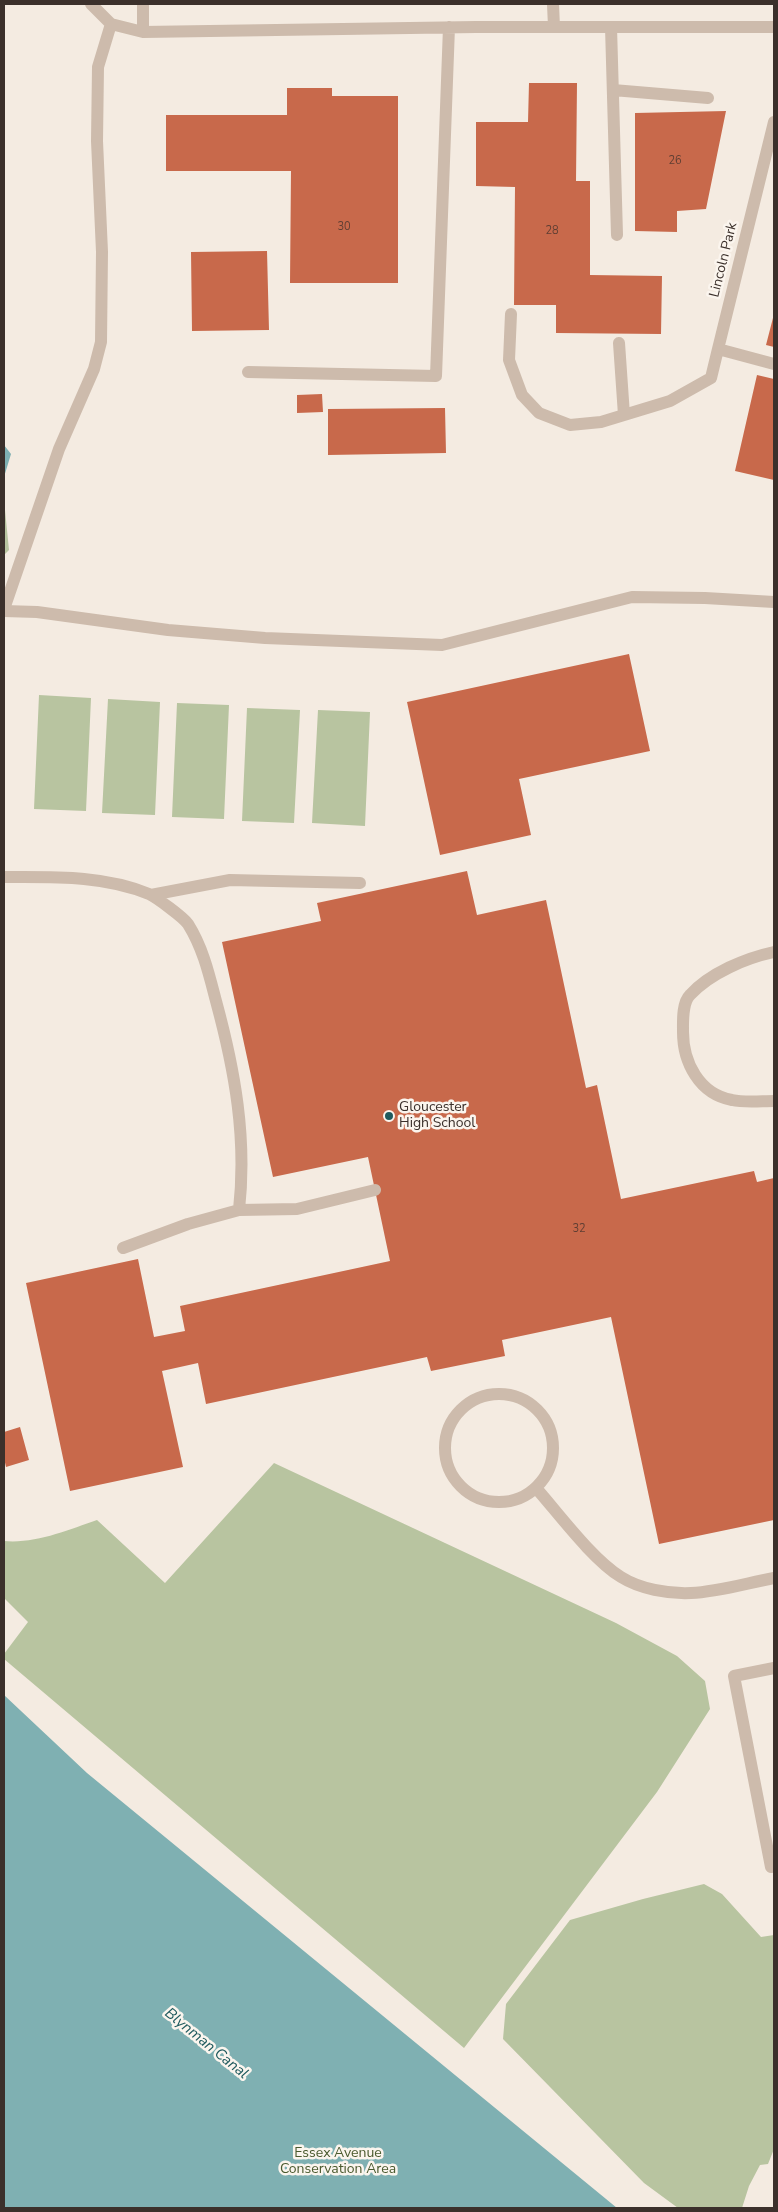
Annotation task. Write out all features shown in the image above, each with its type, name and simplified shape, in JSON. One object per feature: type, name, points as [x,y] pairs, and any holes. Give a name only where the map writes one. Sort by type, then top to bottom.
[{"type":"street","points":[[91,4],[111,24],[143,32],[554,26],[774,26]]},
{"type":"street","points":[[143,4],[143,32]]},
{"type":"street","points":[[553,4],[554,26]]},
{"type":"street","points":[[111,24],[98,68],[97,141],[102,252],[101,342],[94,369],[59,449],[4,610],[38,612],[168,630],[265,638],[442,645],[632,597],[705,598],[774,602]]},
{"type":"street","points":[[611,26],[617,235]]},
{"type":"street","points":[[248,372],[436,376],[449,27]]},
{"type":"street","points":[[613,90],[708,98]]},
{"type":"street","name":"Lincoln Park","points":[[511,314],[510,360],[522,395],[539,413],[570,425],[601,422],[670,401],[711,378],[774,122]]},
{"type":"street","points":[[619,343],[624,415]]},
{"type":"street","points":[[718,349],[774,364]]},
{"type":"street","points":[[4,877],[107,881],[151,895],[186,922],[202,950],[225,1034],[241,1123],[242,1184],[239,1210]]},
{"type":"street","points":[[151,895],[230,880],[360,883]]},
{"type":"street","points":[[774,952],[731,965],[688,996],[683,1016],[683,1048],[691,1071],[707,1089],[731,1100],[774,1101]]},
{"type":"street","points":[[124,1248],[188,1224],[239,1210],[297,1209],[375,1190]]},
{"type":"street","points":[[501,1393],[522,1399],[539,1411],[550,1429],[553,1450],[549,1471],[536,1488],[518,1499],[496,1502],[476,1498],[458,1485],[447,1467],[444,1446],[449,1425],[462,1408],[480,1396],[501,1393]]},
{"type":"street","points":[[536,1488],[603,1563],[621,1577],[639,1585],[661,1591],[693,1593],[774,1578]]},
{"type":"street","points":[[774,1668],[734,1676],[771,1867],[774,1866]]},
{"type":"green space","points":[[4,500],[9,550],[4,555]]},
{"type":"green space","points":[[39,695],[91,698],[86,811],[34,809]]},
{"type":"green space","points":[[108,699],[160,702],[155,815],[102,813]]},
{"type":"green space","points":[[177,703],[229,705],[224,819],[172,817]]},
{"type":"green space","points":[[247,708],[300,710],[294,823],[242,821]]},
{"type":"green space","points":[[318,710],[370,712],[365,826],[312,823]]},
{"type":"green space","points":[[274,1463],[616,1623],[677,1656],[705,1681],[710,1709],[657,1792],[464,2048],[4,1659],[4,1654],[28,1622],[4,1598],[4,1541],[39,1538],[97,1520],[165,1583]]},
{"type":"green space","points":[[704,1884],[722,1894],[761,1937],[774,1935],[774,2149],[768,2164],[760,2165],[749,2186],[742,2208],[678,2208],[644,2183],[503,2039],[506,2004],[570,1920]]},
{"type":"water","points":[[4,445],[11,454],[4,477]]},
{"type":"water","name":"Blynman Canal","points":[[4,1695],[87,1773],[617,2208],[4,2208]]},
{"type":"building","points":[[529,83],[577,83],[576,181],[590,181],[590,275],[662,276],[661,334],[556,333],[556,305],[514,305],[515,187],[476,186],[476,122],[528,122]]},
{"type":"building","points":[[287,88],[332,88],[332,96],[398,96],[398,283],[290,283],[291,171],[166,171],[166,115],[287,115]]},
{"type":"building","points":[[726,111],[706,209],[677,211],[677,232],[635,231],[635,113]]},
{"type":"building","points":[[267,251],[269,330],[192,331],[191,252]]},
{"type":"building","points":[[774,314],[774,347],[766,345]]},
{"type":"building","points":[[757,375],[774,379],[774,480],[735,471]]},
{"type":"building","points":[[322,394],[323,412],[297,413],[297,395]]},
{"type":"building","points":[[445,408],[446,453],[328,455],[328,409]]},
{"type":"building","points":[[629,654],[650,751],[519,779],[531,835],[440,855],[407,702]]},
{"type":"building","points":[[467,871],[477,915],[546,900],[586,1088],[597,1085],[621,1199],[754,1171],[757,1182],[774,1178],[774,1520],[659,1544],[611,1317],[502,1340],[505,1356],[431,1371],[427,1357],[206,1404],[198,1363],[162,1371],[183,1467],[70,1491],[26,1283],[138,1259],[154,1337],[185,1331],[180,1306],[390,1261],[368,1157],[273,1177],[222,942],[321,921],[317,903]]},
{"type":"building","points":[[20,1427],[29,1460],[6,1467],[4,1432]]},
{"type":"place","name":"Gloucester High School","points":[[389,1116]]},
{"type":"park label","name":"Essex Avenue Conservation Area","points":[[338,2162]]}]
